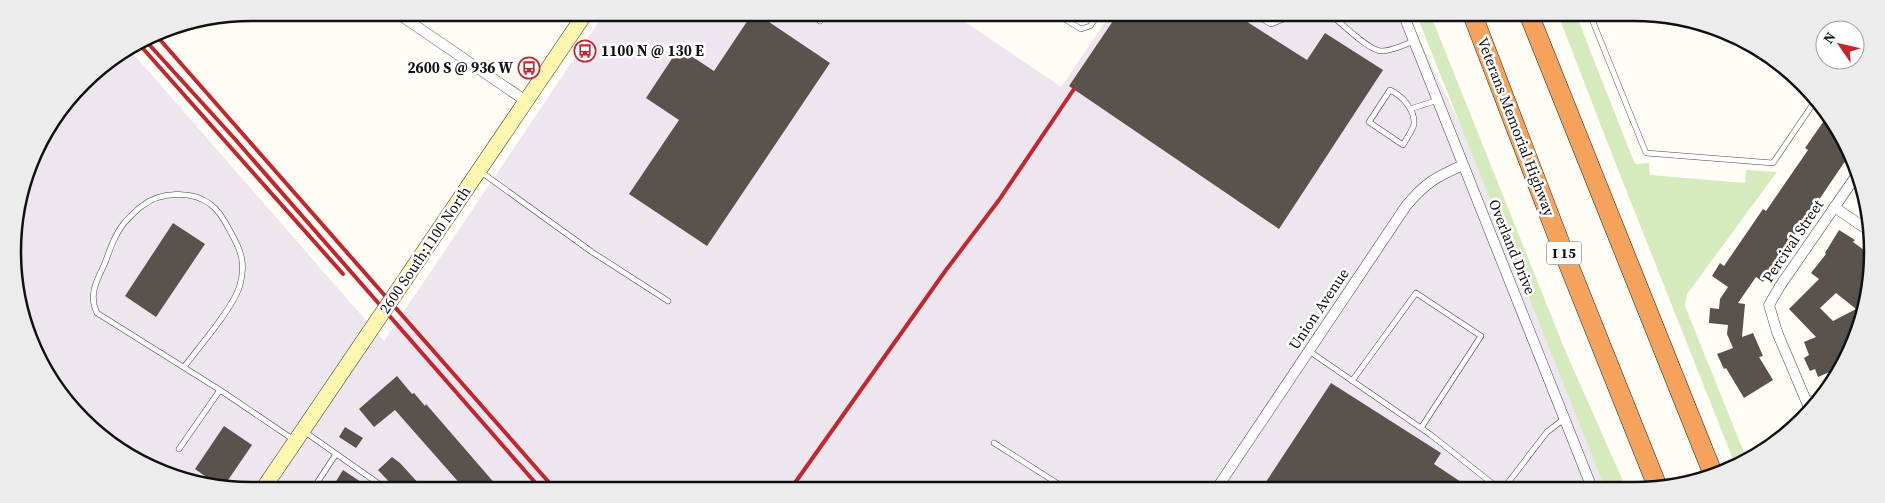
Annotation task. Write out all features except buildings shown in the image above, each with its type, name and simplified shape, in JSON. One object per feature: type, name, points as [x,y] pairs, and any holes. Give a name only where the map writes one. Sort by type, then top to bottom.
[{"type":"highway","name":"Veterans Memorial Highway","points":[[1475,21],[1560,243],[1655,481]]},
{"type":"highway","points":[[1532,21],[1711,469]]},
{"type":"highway","points":[[1539,21],[1570,116]]},
{"type":"main road","name":"2600 South;1100 North","points":[[268,482],[579,21]]},
{"type":"street","points":[[409,21],[526,101]]},
{"type":"street","name":"Overland Drive","points":[[1406,21],[1590,482]]},
{"type":"street","name":"Union Avenue","points":[[1221,482],[1406,206],[1416,193],[1434,178],[1463,165]]},
{"type":"street","name":"Percival Street","points":[[1807,403],[1769,305],[1853,180]]},
{"type":"street","points":[[1834,207],[1862,226]]},
{"type":"lane","points":[[1068,21],[1081,29],[1090,26],[1094,21]]},
{"type":"lane","points":[[1266,21],[1271,24],[1278,21]]},
{"type":"lane","points":[[1338,21],[1371,47],[1380,51],[1414,41]]},
{"type":"lane","points":[[1594,21],[1646,153],[1773,163],[1812,106]]},
{"type":"lane","points":[[1390,90],[1402,97],[1410,109],[1414,125],[1403,145],[1369,122],[1390,90]]},
{"type":"lane","points":[[1410,109],[1438,100]]},
{"type":"lane","points":[[479,171],[592,252],[668,301]]},
{"type":"lane","points":[[184,367],[230,307],[240,286],[243,265],[241,250],[223,217],[211,204],[199,197],[184,194],[159,198],[142,205],[125,222],[115,237],[94,289],[93,304],[97,313],[220,390],[300,436],[336,454],[376,482]]},
{"type":"lane","points":[[1352,381],[1416,293],[1481,336],[1421,428]]},
{"type":"lane","points":[[1309,351],[1421,428],[1490,482]]},
{"type":"lane","points":[[179,449],[220,390]]},
{"type":"lane","points":[[1509,482],[1547,432],[1565,419]]},
{"type":"lane","points":[[994,443],[1054,482]]},
{"type":"lane","points":[[318,482],[336,454]]},
{"type":"shaded area","points":[[599,21],[964,21],[1061,87],[1106,21],[1410,21],[1509,226],[1614,482],[252,482],[221,480],[192,474],[177,470],[136,451],[100,425],[78,403],[60,379],[52,367],[33,326],[23,282],[21,252],[23,221],[33,177],[52,136],[78,100],[100,78],[133,54],[384,341]]},
{"type":"green space","points":[[1419,21],[1433,21],[1565,350],[1623,482],[1603,482]]},
{"type":"green space","points":[[1561,21],[1579,21],[1634,162],[1636,164],[1649,163],[1650,175],[1745,183],[1746,170],[1777,172],[1687,294],[1685,306],[1744,453],[1733,459]]},
{"type":"railway","points":[[160,40],[549,482]]},
{"type":"railway","points":[[150,45],[234,138],[535,482]]},
{"type":"railway","points":[[143,49],[343,274]]},
{"type":"railway","points":[[796,482],[946,270],[999,200],[1074,89]]},
{"type":"place","name":"1100 N @ 130 E","points":[[585,51]]},
{"type":"place","name":"2600 S @ 936 W","points":[[529,68]]}]
